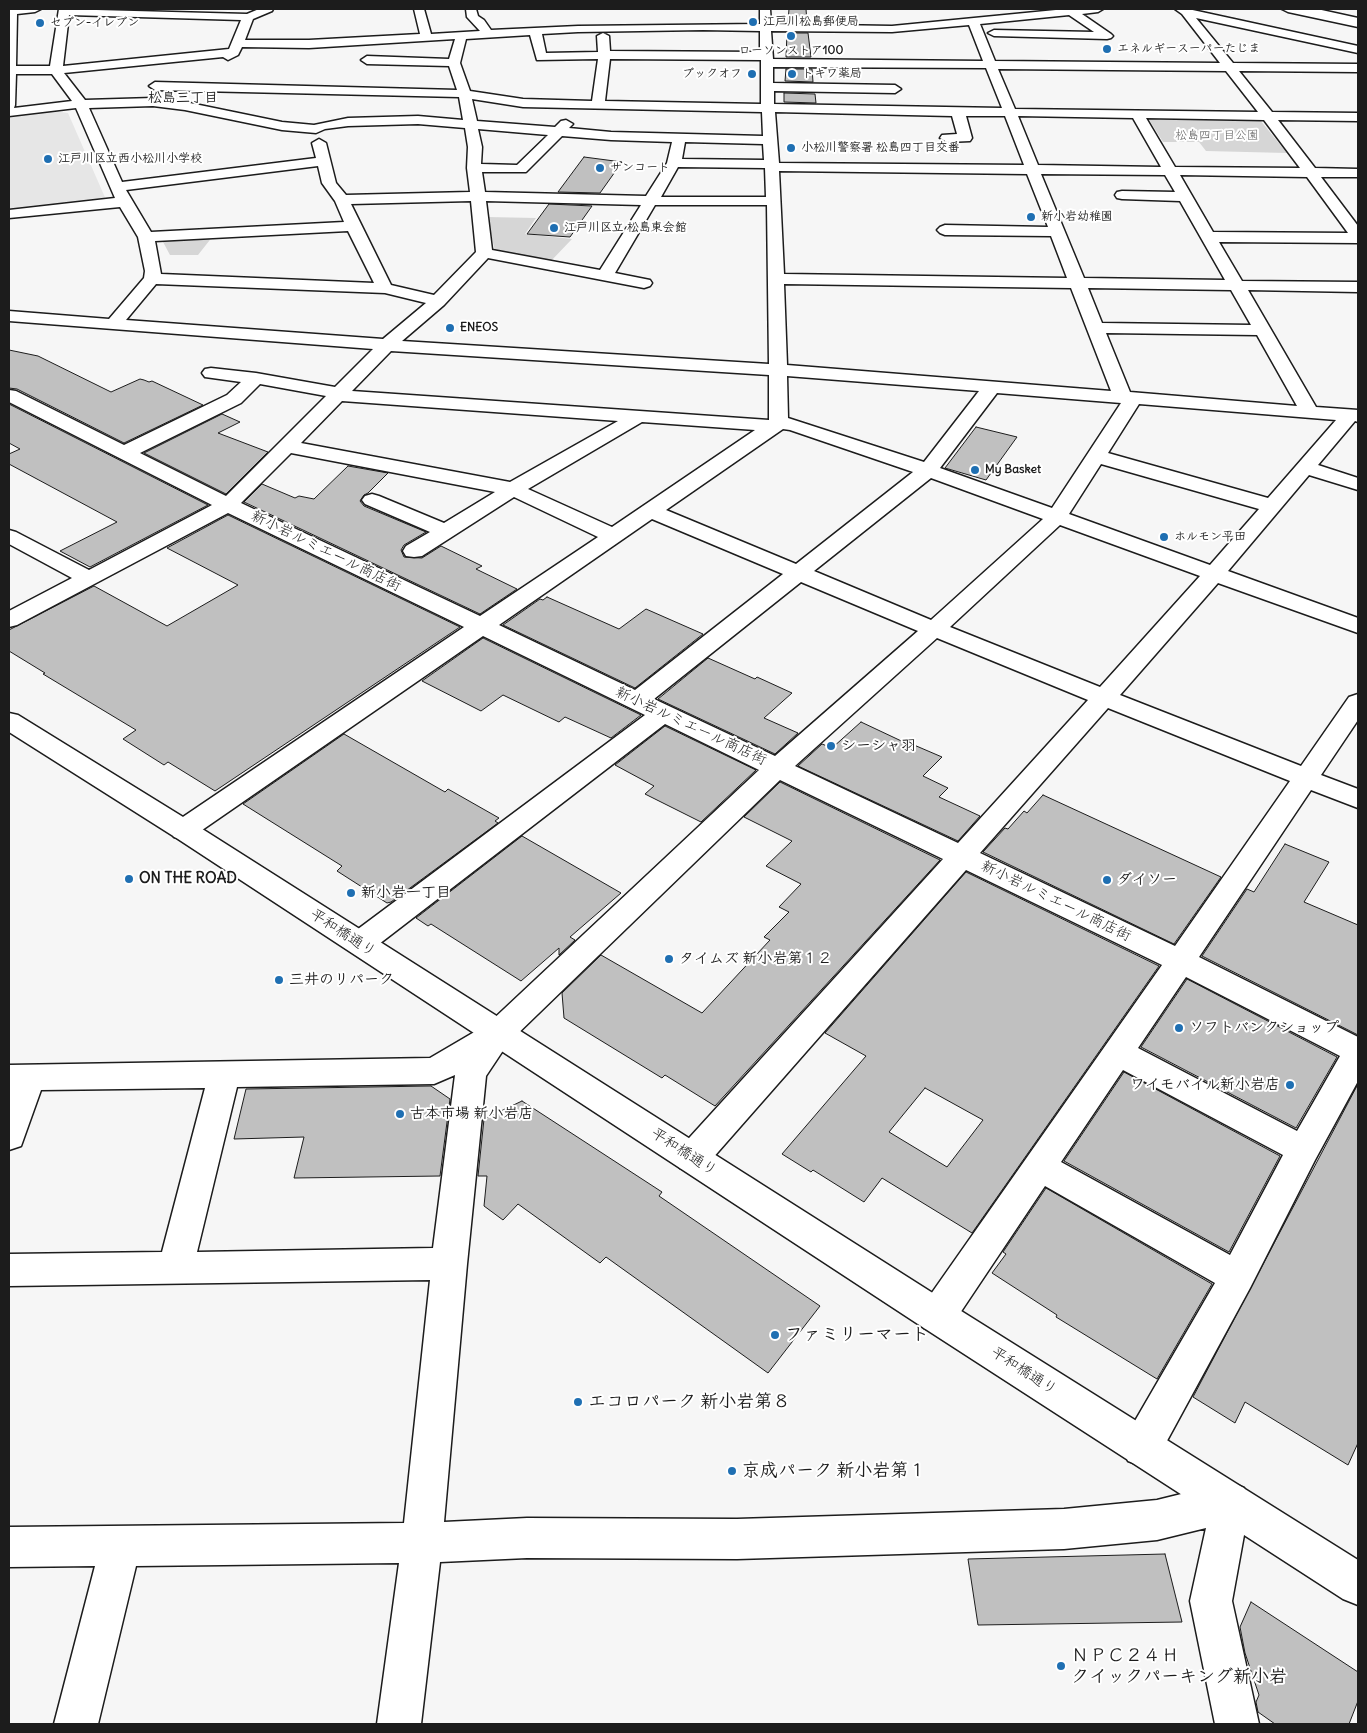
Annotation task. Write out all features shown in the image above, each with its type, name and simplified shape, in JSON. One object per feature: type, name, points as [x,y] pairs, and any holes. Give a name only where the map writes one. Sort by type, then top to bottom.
[{"type":"street","points":[[9,105],[11,10],[35,9]]},
{"type":"street","points":[[56,70],[66,29],[64,10],[248,17],[268,9]]},
{"type":"street","points":[[419,9],[426,37]]},
{"type":"street","points":[[471,9],[473,17],[480,22],[488,34]]},
{"type":"street","points":[[765,9],[768,52],[768,109],[774,201],[774,279],[778,370],[776,425]]},
{"type":"street","points":[[1041,9],[1052,13]]},
{"type":"street","points":[[535,30],[541,57],[604,55],[766,28],[892,29],[1098,9]]},
{"type":"street","points":[[1288,9],[1358,23]]},
{"type":"street","points":[[1303,9],[1358,23]]},
{"type":"street","points":[[1183,10],[1358,49]]},
{"type":"street","points":[[1183,10],[1280,131],[1358,237]]},
{"type":"street","points":[[977,21],[1107,36],[1070,11]]},
{"type":"street","points":[[886,15],[892,29]]},
{"type":"street","points":[[578,29],[582,16]]},
{"type":"street","points":[[220,64],[235,48],[238,28],[248,17]]},
{"type":"street","points":[[977,21],[990,65],[1077,284],[1128,399]]},
{"type":"street","points":[[9,70],[56,70],[235,48],[426,37],[461,37],[535,30],[578,29],[602,29],[768,52],[990,65],[1358,68]]},
{"type":"street","points":[[474,168],[521,169],[556,132],[594,103],[604,55],[602,29]]},
{"type":"street","points":[[9,620],[228,505],[387,345],[438,301],[484,254],[485,248],[474,168],[475,147],[465,94],[454,63],[461,37]]},
{"type":"street","points":[[367,60],[454,63]]},
{"type":"street","points":[[111,64],[123,77]]},
{"type":"street","points":[[56,70],[81,104],[124,202],[146,237],[153,271],[152,279],[113,325]]},
{"type":"street","points":[[81,104],[203,74]]},
{"type":"street","points":[[240,75],[305,78]]},
{"type":"street","points":[[767,87],[895,89]]},
{"type":"street","points":[[145,88],[412,91],[465,94],[523,103],[594,103],[768,109],[1358,117]]},
{"type":"street","points":[[9,112],[81,104],[153,102],[185,106],[282,126],[316,129],[321,126],[348,122],[418,120],[597,135],[679,139],[770,140]]},
{"type":"street","points":[[947,138],[966,138],[958,112]]},
{"type":"street","points":[[1137,114],[1310,412]]},
{"type":"street","points":[[316,129],[329,183],[342,200],[353,226],[385,288]]},
{"type":"street","points":[[1280,131],[1300,131]]},
{"type":"street","points":[[586,150],[597,135]]},
{"type":"street","points":[[605,275],[674,163],[679,139]]},
{"type":"street","points":[[118,187],[323,161]]},
{"type":"street","points":[[674,163],[1032,170],[1358,173]]},
{"type":"street","points":[[1122,195],[1184,197]]},
{"type":"street","points":[[342,200],[477,196],[651,201],[774,201]]},
{"type":"street","points":[[9,214],[124,202]]},
{"type":"street","points":[[1334,205],[1350,205]]},
{"type":"street","points":[[146,237],[353,226]]},
{"type":"street","points":[[945,230],[1057,232]]},
{"type":"street","points":[[1208,237],[1358,237]]},
{"type":"street","points":[[484,254],[644,283]]},
{"type":"street","points":[[152,279],[385,288],[438,301]]},
{"type":"street","points":[[774,279],[1358,287]]},
{"type":"street","points":[[9,316],[387,345],[778,370],[1128,399],[1354,415]]},
{"type":"street","points":[[1095,328],[1262,330]]},
{"type":"street","points":[[211,374],[256,378],[338,394],[638,417],[776,425],[792,424],[928,470],[1358,626]]},
{"type":"street","points":[[124,452],[234,399],[256,378]]},
{"type":"street","points":[[636,701],[928,470],[992,387]]},
{"type":"street","points":[[399,1724],[422,1543],[449,1264],[469,1079],[472,1071],[499,1033],[778,767],[1057,517],[1096,456],[1128,399]]},
{"type":"street","name":"新小岩ルミエール商店街","points":[[14,402],[124,452],[228,505],[662,714],[778,767],[1181,961],[1358,1052]]},
{"type":"street","points":[[692,1158],[1214,574],[1305,467],[1354,415]]},
{"type":"street","points":[[414,551],[513,489],[638,417]]},
{"type":"street","points":[[183,830],[776,425]]},
{"type":"street","points":[[286,446],[513,489],[613,536]]},
{"type":"street","points":[[1096,456],[1272,506]]},
{"type":"street","points":[[1305,467],[1358,484]]},
{"type":"street","points":[[372,500],[446,531]]},
{"type":"street","points":[[650,511],[934,629],[1358,799]]},
{"type":"street","points":[[9,536],[88,578]]},
{"type":"street","points":[[938,1316],[1358,702]]},
{"type":"street","points":[[360,943],[662,714]]},
{"type":"street","name":"平和橋通り","points":[[9,721],[360,943],[1358,1584]]},
{"type":"street","points":[[9,1136],[19,1078],[434,1071],[499,1033]]},
{"type":"street","points":[[1118,1052],[1303,1150]]},
{"type":"street","points":[[1142,1447],[1358,1052]]},
{"type":"street","points":[[176,1267],[224,1075]]},
{"type":"street","points":[[1040,1168],[1236,1277]]},
{"type":"street","points":[[9,1270],[449,1264]]},
{"type":"street","points":[[9,1547],[422,1543],[506,1539],[736,1539],[1064,1529],[1157,1520],[1230,1502],[1220,1562],[1210,1601],[1238,1724]]},
{"type":"street","points":[[76,1724],[121,1546]]},
{"type":"shaded area","name":"江戸川区立西小松川小学校","points":[[54,111],[68,113],[107,202],[9,212],[9,116]]},
{"type":"green space","name":"松島四丁目公園","points":[[1148,118],[1260,120],[1287,153],[1206,151],[1199,142],[1163,142]]},
{"type":"green space","points":[[487,217],[536,218],[525,234],[572,239],[550,262],[495,251]]},
{"type":"green space","points":[[213,236],[198,255],[170,255],[162,240]]},
{"type":"building","points":[[789,9],[806,9],[807,23],[788,22]]},
{"type":"building","points":[[787,33],[808,33],[811,57],[786,57]]},
{"type":"building","points":[[786,69],[812,69],[813,82],[785,81]]},
{"type":"building","points":[[784,93],[815,94],[816,103],[784,102]]},
{"type":"building","points":[[584,157],[622,162],[600,193],[558,192]]},
{"type":"building","points":[[549,204],[592,206],[570,237],[527,234]]},
{"type":"building","points":[[9,350],[38,356],[111,392],[140,379],[152,381],[203,405],[124,443],[17,389],[9,388]]},
{"type":"building","points":[[9,404],[208,505],[90,567],[60,551],[117,522],[9,464],[9,454],[20,449],[9,443]]},
{"type":"building","points":[[222,414],[240,422],[218,433],[268,452],[226,494],[144,453]]},
{"type":"building","points":[[976,427],[1017,437],[986,480],[945,468]]},
{"type":"building","points":[[348,466],[388,473],[360,501],[364,506],[426,532],[404,545],[401,550],[404,557],[422,558],[441,546],[482,566],[476,569],[517,589],[480,614],[244,502],[262,484],[295,498],[299,496],[314,499]]},
{"type":"building","points":[[228,515],[460,627],[215,791],[168,762],[164,765],[123,739],[136,730],[43,674],[45,673],[9,651],[9,630],[94,586],[167,626],[238,585],[167,548]]},
{"type":"building","points":[[547,597],[619,629],[646,609],[703,634],[635,688],[503,625],[540,599],[543,600]]},
{"type":"building","points":[[483,638],[641,715],[611,738],[565,717],[559,722],[503,695],[481,711],[422,681]]},
{"type":"building","points":[[708,658],[792,693],[764,718],[798,733],[775,754],[658,699]]},
{"type":"building","points":[[861,722],[912,746],[914,745],[942,757],[923,776],[948,788],[939,797],[980,816],[958,841],[798,766],[822,744],[832,748]]},
{"type":"building","points":[[665,726],[756,770],[701,822],[645,794],[654,786],[615,765]]},
{"type":"building","points":[[344,734],[445,792],[448,789],[499,818],[495,821],[498,823],[391,902],[387,903],[337,871],[342,866],[243,804]]},
{"type":"building","points":[[780,782],[940,860],[715,1106],[665,1075],[662,1078],[564,1018],[562,993],[601,955],[702,1013],[770,940],[764,937],[789,912],[779,907],[801,884],[766,866],[792,841],[744,817]]},
{"type":"building","points":[[1043,795],[1221,877],[1174,944],[983,852],[1005,828],[1008,829],[1024,811],[1027,813]]},
{"type":"building","points":[[522,836],[621,893],[570,937],[575,940],[559,955],[559,948],[521,981],[431,924],[428,926],[416,918]]},
{"type":"building","points":[[1285,844],[1329,862],[1304,902],[1358,925],[1358,1035],[1202,956],[1247,889],[1254,892]]},
{"type":"building","points":[[966,872],[1159,966],[972,1233],[882,1178],[864,1202],[813,1170],[811,1172],[782,1154],[866,1056],[825,1033]],"holes":[[[925,1088],[983,1120],[947,1167],[889,1132]]]},
{"type":"building","points":[[1187,979],[1337,1057],[1296,1128],[1141,1047]]},
{"type":"building","points":[[1124,1072],[1280,1156],[1229,1252],[1064,1161]]},
{"type":"building","points":[[1358,1084],[1358,1443],[1348,1465],[1245,1402],[1235,1423],[1193,1397]]},
{"type":"building","points":[[431,1086],[450,1099],[440,1176],[294,1178],[304,1137],[234,1139],[246,1089]]},
{"type":"building","points":[[522,1101],[662,1192],[659,1196],[820,1306],[768,1373],[606,1257],[600,1263],[518,1204],[503,1220],[484,1206],[487,1176],[478,1176],[484,1119]]},
{"type":"building","points":[[1046,1188],[1212,1284],[1157,1379],[1056,1317],[1057,1315],[992,1273],[1006,1254],[1003,1252]]},
{"type":"building","points":[[1165,1554],[1182,1622],[978,1625],[968,1559]]},
{"type":"building","points":[[1251,1602],[1358,1672],[1358,1701],[1349,1724],[1275,1724],[1258,1712],[1256,1702],[1259,1695],[1245,1653],[1240,1627]]},
{"type":"place","name":"江戸川松島郵便局","points":[[753,22]]},
{"type":"place","name":"セブン-イレブン","points":[[40,23]]},
{"type":"place","name":"ローソンストア100","points":[[791,36]]},
{"type":"place","name":"エネルギースーパーたじま","points":[[1107,49]]},
{"type":"place","name":"ブックオフ","points":[[752,74]]},
{"type":"place","name":"トキワ薬局","points":[[792,74]]},
{"type":"place","name":"小松川警察署 松島四丁目交番","points":[[791,148]]},
{"type":"place","name":"江戸川区立西小松川小学校","points":[[48,159]]},
{"type":"place","name":"サンコート","points":[[600,168]]},
{"type":"place","name":"新小岩幼稚園","points":[[1031,217]]},
{"type":"place","name":"江戸川区立 松島東会館","points":[[554,228]]},
{"type":"place","name":"ENEOS","points":[[450,328]]},
{"type":"place","name":"My Basket","points":[[975,470]]},
{"type":"place","name":"ホルモン平田","points":[[1164,537]]},
{"type":"place","name":"シーシャ羽","points":[[831,746]]},
{"type":"place","name":"ON THE ROAD","points":[[129,879]]},
{"type":"place","name":"ダイソー","points":[[1107,880]]},
{"type":"place","name":"新小岩一丁目","points":[[351,893]]},
{"type":"place","name":"タイムズ 新小岩第１２","points":[[669,959]]},
{"type":"place","name":"三井のリパーク","points":[[279,980]]},
{"type":"place","name":"ソフトバンクショップ","points":[[1179,1028]]},
{"type":"place","name":"ワイモバイル新小岩店","points":[[1290,1085]]},
{"type":"place","name":"古本市場 新小岩店","points":[[400,1114]]},
{"type":"place","name":"ファミリーマート","points":[[775,1335]]},
{"type":"place","name":"エコロパーク 新小岩第８","points":[[578,1402]]},
{"type":"place","name":"京成パーク 新小岩第１","points":[[732,1471]]},
{"type":"place","name":"ＮＰＣ２４Ｈ クイックパーキング新小岩","points":[[1061,1666]]},
{"type":"district","name":"松島三丁目","points":[[183,98]]}]
